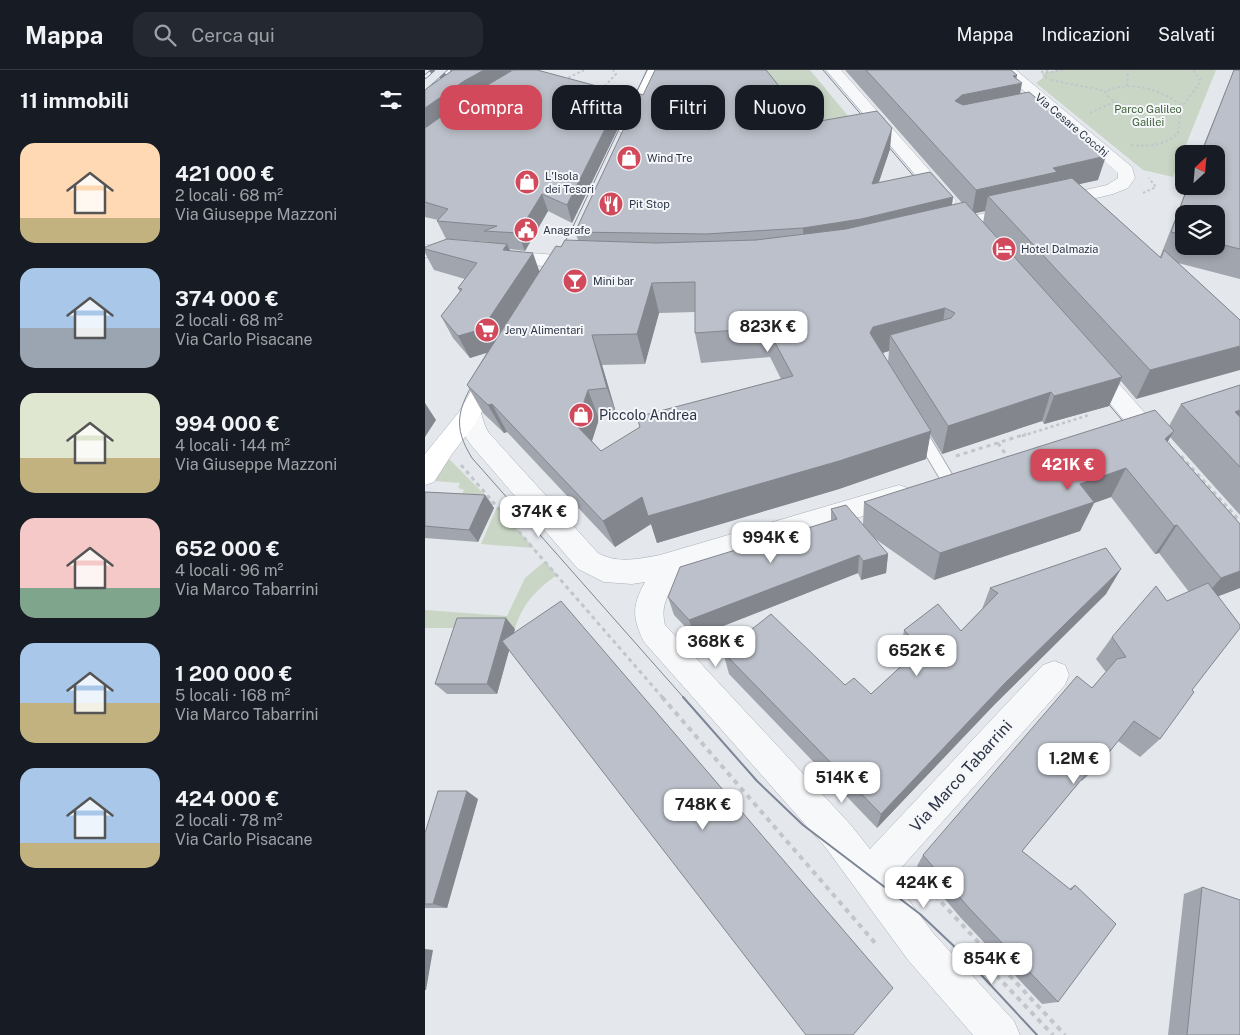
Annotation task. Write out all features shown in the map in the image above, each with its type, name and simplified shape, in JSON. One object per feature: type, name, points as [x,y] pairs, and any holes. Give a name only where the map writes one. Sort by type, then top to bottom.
[{"type":"street","points":[[619,146],[655,70]]},
{"type":"street","points":[[833,70],[982,241]]},
{"type":"street","name":"Via Cesare Cocchi","points":[[966,222],[1113,189],[1123,184],[1127,178],[1125,171],[1043,106],[1007,70]]},
{"type":"street","points":[[931,231],[966,222]]},
{"type":"street","points":[[425,251],[600,263]]},
{"type":"street","points":[[1074,346],[1173,461]]},
{"type":"street","points":[[425,475],[439,453],[470,413],[507,349]]},
{"type":"street","points":[[470,413],[471,426],[481,439],[588,561],[604,570],[627,572],[675,564],[949,480],[1004,452]]},
{"type":"street","points":[[1111,430],[1139,422]]},
{"type":"street","points":[[675,564],[665,573],[651,594],[649,617],[654,634],[819,815],[921,947],[1000,1035]]},
{"type":"street","name":"Via Marco Tabarrini","points":[[868,877],[1054,675]]},
{"type":"lane","points":[[912,420],[949,480]]},
{"type":"path","points":[[559,83],[584,70]]},
{"type":"path","points":[[606,85],[616,74],[613,70]]},
{"type":"path","points":[[1043,82],[1047,73],[1064,70]]},
{"type":"path","points":[[1127,86],[1128,70]]},
{"type":"path","points":[[1129,145],[1154,145],[1174,138],[1179,134],[1182,107],[1200,84],[1199,77],[1193,70]]},
{"type":"path","points":[[1039,77],[1106,91],[1115,86],[1142,88],[1169,96],[1182,107]]},
{"type":"path","points":[[1106,91],[1105,95],[1110,100],[1129,106],[1165,111],[1182,107]]},
{"type":"path","points":[[1138,194],[1154,190],[1156,186],[1147,177]]},
{"type":"path","points":[[455,458],[878,947]]},
{"type":"path","points":[[910,868],[1065,1035]]},
{"type":"path","points":[[1001,967],[996,975],[1053,1035]]},
{"type":"green space","points":[[760,70],[810,70],[822,85],[771,85]]},
{"type":"green space","name":"Parco Galileo Galilei","points":[[1057,70],[1216,70],[1186,145],[1175,145],[1175,172],[1173,177],[1143,170],[1036,83],[1043,78],[1042,73]]},
{"type":"green space","points":[[824,87],[863,134],[821,155],[803,130],[824,130]]},
{"type":"green space","points":[[447,457],[495,505],[458,502],[464,490],[458,488],[460,483],[434,481]]},
{"type":"green space","points":[[497,507],[534,548],[481,544]]},
{"type":"green space","points":[[545,561],[557,575],[543,586],[526,604],[515,628],[425,628],[425,610],[507,616],[525,578]]},
{"type":"building","points":[[453,70],[484,70],[458,85],[440,85],[440,98],[425,108],[425,90]]},
{"type":"building","points":[[513,70],[537,70],[593,85],[552,85],[552,130],[604,130],[567,205],[542,194],[518,233],[484,231],[497,226],[437,221],[448,209],[425,202],[425,128],[440,117],[440,130],[542,130],[542,85],[488,85]]},
{"type":"building","points":[[655,70],[766,70],[778,85],[735,85],[735,130],[824,130],[824,120],[877,111],[892,128],[872,184],[930,172],[953,197],[861,219],[803,228],[706,234],[575,232],[623,130],[641,130],[641,94],[643,95]]},
{"type":"building","points":[[866,70],[1011,70],[1017,75],[1013,76],[1022,83],[962,95],[955,101],[963,105],[1029,92],[1106,156],[1053,168],[1057,172],[976,190]]},
{"type":"building","points":[[1234,70],[1240,70],[1240,249],[1225,245],[1225,205],[1181,205],[1185,195],[1225,195],[1225,145],[1205,145]]},
{"type":"building","points":[[1072,178],[1161,258],[1164,250],[1240,320],[1240,346],[1150,370],[988,196]]},
{"type":"building","points":[[965,202],[1122,377],[1054,396],[1051,392],[948,426],[890,335],[951,318],[955,313],[945,308],[873,327],[870,333],[931,431],[839,461],[648,516],[642,497],[603,521],[492,404],[488,405],[467,385],[556,246],[561,247],[565,240],[657,243],[756,240],[846,229]],"holes":[[[695,282],[695,333],[767,328],[793,376],[637,417],[640,427],[601,451],[576,425],[588,390],[607,388],[592,335],[637,334],[652,283]]]},
{"type":"building","points":[[1175,221],[1175,233],[1171,232]]},
{"type":"building","points":[[447,239],[507,244],[503,250],[533,253],[482,329],[458,336],[441,316],[462,289],[458,288],[477,263],[425,249],[425,247]]},
{"type":"building","points":[[1240,385],[1240,410],[1235,412],[1240,417],[1240,467],[1181,404]]},
{"type":"building","points":[[1155,410],[1174,431],[1165,439],[1240,524],[1240,571],[1221,578],[1177,525],[1174,526],[1126,468],[1080,484],[1094,502],[940,553],[864,502]]},
{"type":"building","points":[[425,492],[485,495],[469,530],[425,526]]},
{"type":"building","points":[[846,505],[888,554],[863,561],[859,555],[689,620],[668,597],[680,567],[837,519],[831,509]]},
{"type":"building","points":[[1106,548],[1121,569],[1005,683],[881,814],[723,652],[771,614],[845,685],[854,678],[871,694],[921,648],[904,630],[938,604],[961,631],[998,593],[990,588]]},
{"type":"building","points":[[1208,583],[1240,625],[1240,628],[1192,690],[1194,692],[1160,739],[1134,721],[1099,765],[1096,762],[1022,851],[1071,890],[1075,885],[1116,924],[1058,1002],[969,908],[923,855],[1077,676],[1092,688],[1117,659],[1126,657],[1112,637],[1156,586],[1167,601]]},
{"type":"building","points":[[561,601],[893,988],[853,1035],[806,1035],[502,641]]},
{"type":"building","points":[[457,618],[506,618],[487,684],[435,684]]},
{"type":"building","points":[[438,791],[467,791],[433,904],[425,904],[425,833]]},
{"type":"building","points":[[1202,887],[1240,900],[1240,1035],[1187,1035]]},
{"type":"tram line","points":[[558,252],[569,235],[647,70]]},
{"type":"tram line","points":[[823,70],[870,125]]},
{"type":"tram line","points":[[881,138],[922,186]]},
{"type":"tram line","points":[[476,378],[465,399],[460,418],[462,436],[472,458],[684,698]]},
{"type":"tram line","points":[[1101,395],[1131,431]]},
{"type":"tram line","points":[[683,697],[757,781],[803,825],[920,914],[958,950],[1037,1035]]},
{"type":"railway","points":[[425,77],[433,70]]},
{"type":"railway","points":[[425,93],[450,70]]},
{"type":"place","name":"Wind Tre","points":[[629,158]]},
{"type":"place","name":"L'Isola dei Tesori","points":[[527,182]]},
{"type":"place","name":"Pit Stop","points":[[611,204]]},
{"type":"place","name":"Anagrafe","points":[[526,230]]},
{"type":"place","name":"Hotel Dalmazia","points":[[1004,249]]},
{"type":"place","name":"Mini bar","points":[[575,281]]},
{"type":"place","name":"Jeny Alimentari","points":[[487,330]]},
{"type":"place","name":"Piccolo Andrea","points":[[581,415]]}]
